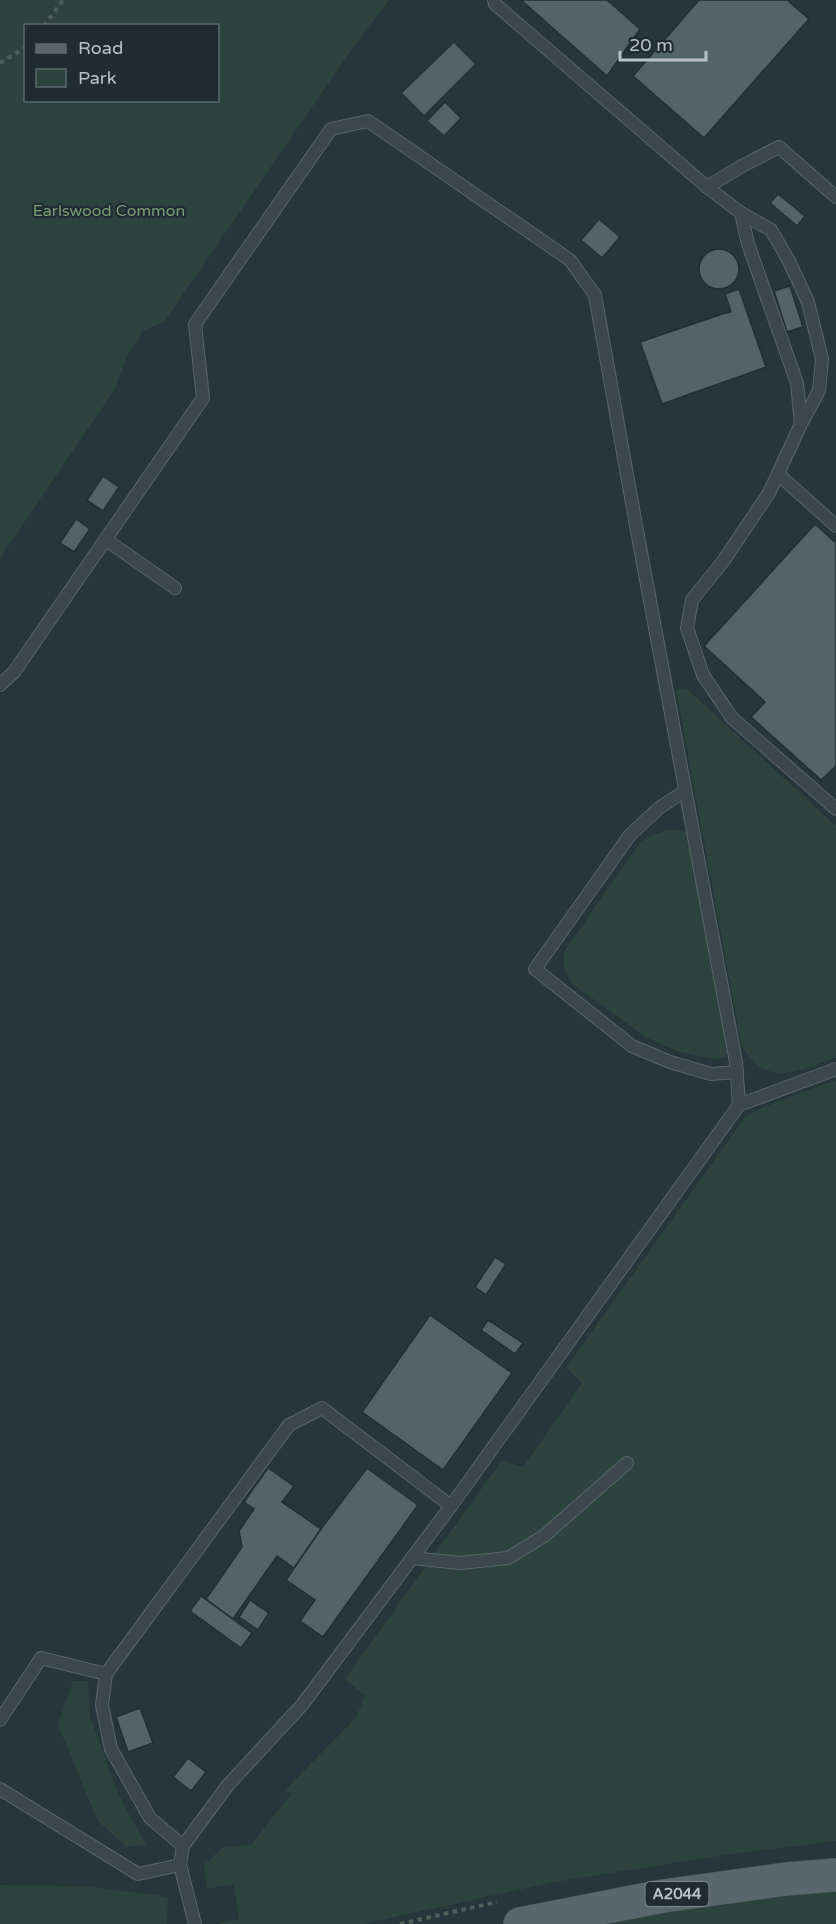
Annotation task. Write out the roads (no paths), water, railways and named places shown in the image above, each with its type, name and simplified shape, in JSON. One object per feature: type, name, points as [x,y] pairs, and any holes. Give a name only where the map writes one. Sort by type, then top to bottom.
[{"type":"main road","name":"A2044","points":[[520,1924],[663,1896],[786,1879],[836,1875]]},
{"type":"lane","points":[[494,0],[495,4],[707,187],[741,213],[771,230],[789,261],[808,302],[822,359],[819,391],[769,493],[724,560],[692,600],[687,628],[703,675],[732,718],[836,809]]},
{"type":"lane","points":[[0,686],[14,672],[203,398],[195,324],[331,129],[368,120],[570,260],[595,296],[737,1072],[739,1105]]},
{"type":"lane","points":[[707,187],[779,147],[836,197]]},
{"type":"lane","points":[[741,213],[748,244],[797,383],[801,424]]},
{"type":"lane","points":[[778,474],[836,526]]},
{"type":"lane","points":[[105,539],[175,588]]},
{"type":"lane","points":[[685,791],[659,808],[630,835],[535,969],[632,1046],[670,1062],[711,1074],[737,1072]]},
{"type":"lane","points":[[195,1924],[180,1865],[183,1846],[228,1785],[302,1705],[451,1506],[739,1105],[836,1069]]},
{"type":"lane","points":[[183,1846],[150,1818],[111,1749],[102,1704],[106,1674],[289,1425],[322,1408],[451,1506]]},
{"type":"lane","points":[[412,1558],[460,1563],[508,1558],[544,1536],[627,1463]]},
{"type":"lane","points":[[0,1720],[41,1658],[106,1674]]},
{"type":"lane","points":[[0,1789],[138,1874],[180,1865]]},
{"type":"park label","name":"Earlswood Common","points":[[109,210]]}]
